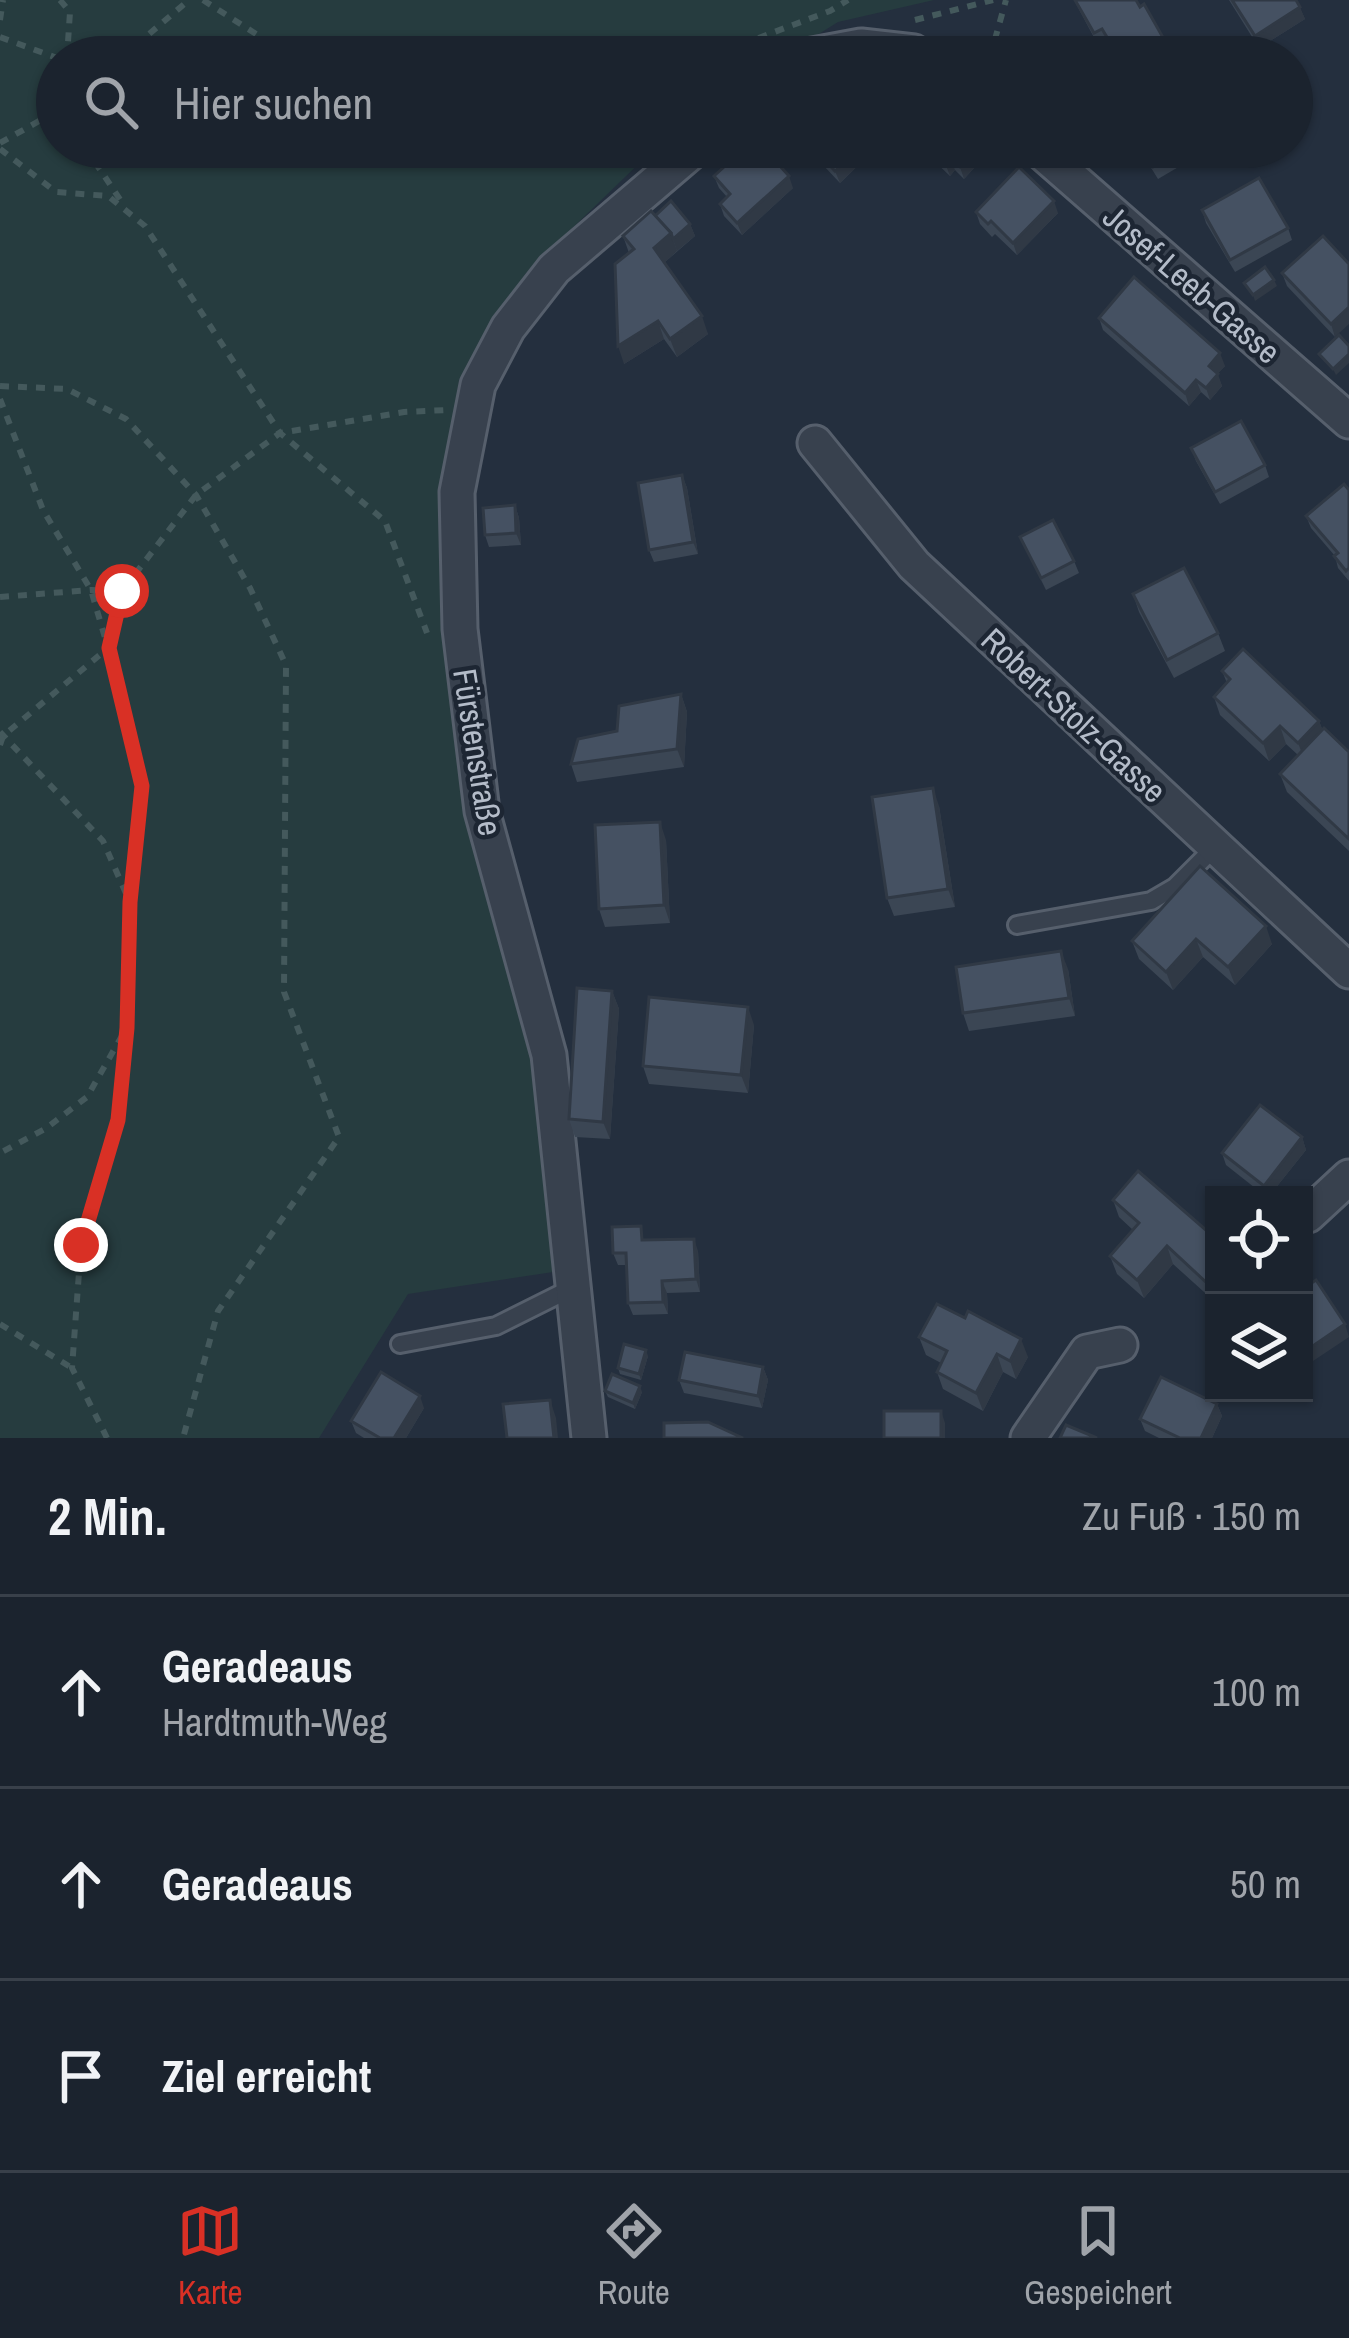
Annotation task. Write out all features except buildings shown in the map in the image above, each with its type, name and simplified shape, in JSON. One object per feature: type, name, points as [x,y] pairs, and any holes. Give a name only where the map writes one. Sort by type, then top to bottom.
[{"type":"street","name":"Fürstenstraße","points":[[589,1438],[549,1055],[482,811],[460,629],[457,492],[478,385],[508,328],[554,269],[672,168]]},
{"type":"street","name":"Josef-Leeb-Gasse","points":[[1060,168],[1349,422]]},
{"type":"street","name":"Robert-Stolz-Gasse","points":[[815,443],[914,565],[1349,971]]},
{"type":"street","points":[[1313,1210],[1349,1177]]},
{"type":"street","points":[[1028,1438],[1087,1352],[1120,1345]]},
{"type":"lane","points":[[1017,925],[1151,901],[1175,887],[1215,847]]},
{"type":"lane","points":[[400,1344],[496,1326],[572,1288]]},
{"type":"path","points":[[0,20],[3,0]]},
{"type":"path","points":[[60,0],[70,12],[68,36]]},
{"type":"path","points":[[147,36],[189,0]]},
{"type":"path","points":[[203,0],[259,36]]},
{"type":"path","points":[[764,36],[848,0]]},
{"type":"path","points":[[996,36],[1006,0]]},
{"type":"path","points":[[0,37],[36,50]]},
{"type":"path","points":[[36,124],[0,146],[56,192],[108,196],[145,226],[280,433],[386,520],[430,641]]},
{"type":"path","points":[[99,168],[129,213]]},
{"type":"path","points":[[0,386],[68,388],[126,419],[196,494],[286,665],[284,992],[339,1137],[218,1311],[183,1438]]},
{"type":"path","points":[[0,399],[43,510],[91,590],[142,786],[130,902],[127,1028],[118,1120],[81,1245],[72,1368],[107,1438]]},
{"type":"path","points":[[130,902],[103,841],[1,738],[109,648],[122,591],[196,494],[280,433],[404,412],[473,409]]},
{"type":"path","points":[[0,597],[122,591]]},
{"type":"path","points":[[0,1153],[45,1129],[87,1097],[127,1028]]},
{"type":"path","points":[[0,1324],[72,1368]]},
{"type":"green space","points":[[0,0],[934,0],[838,22],[816,36],[36,36],[36,168],[634,168],[526,273],[459,380],[442,508],[458,770],[534,1054],[560,1271],[408,1294],[319,1438],[0,1438]]},
{"type":"route","points":[[81,1245],[118,1120],[127,1028],[130,902],[142,786],[109,648],[122,591]]}]
